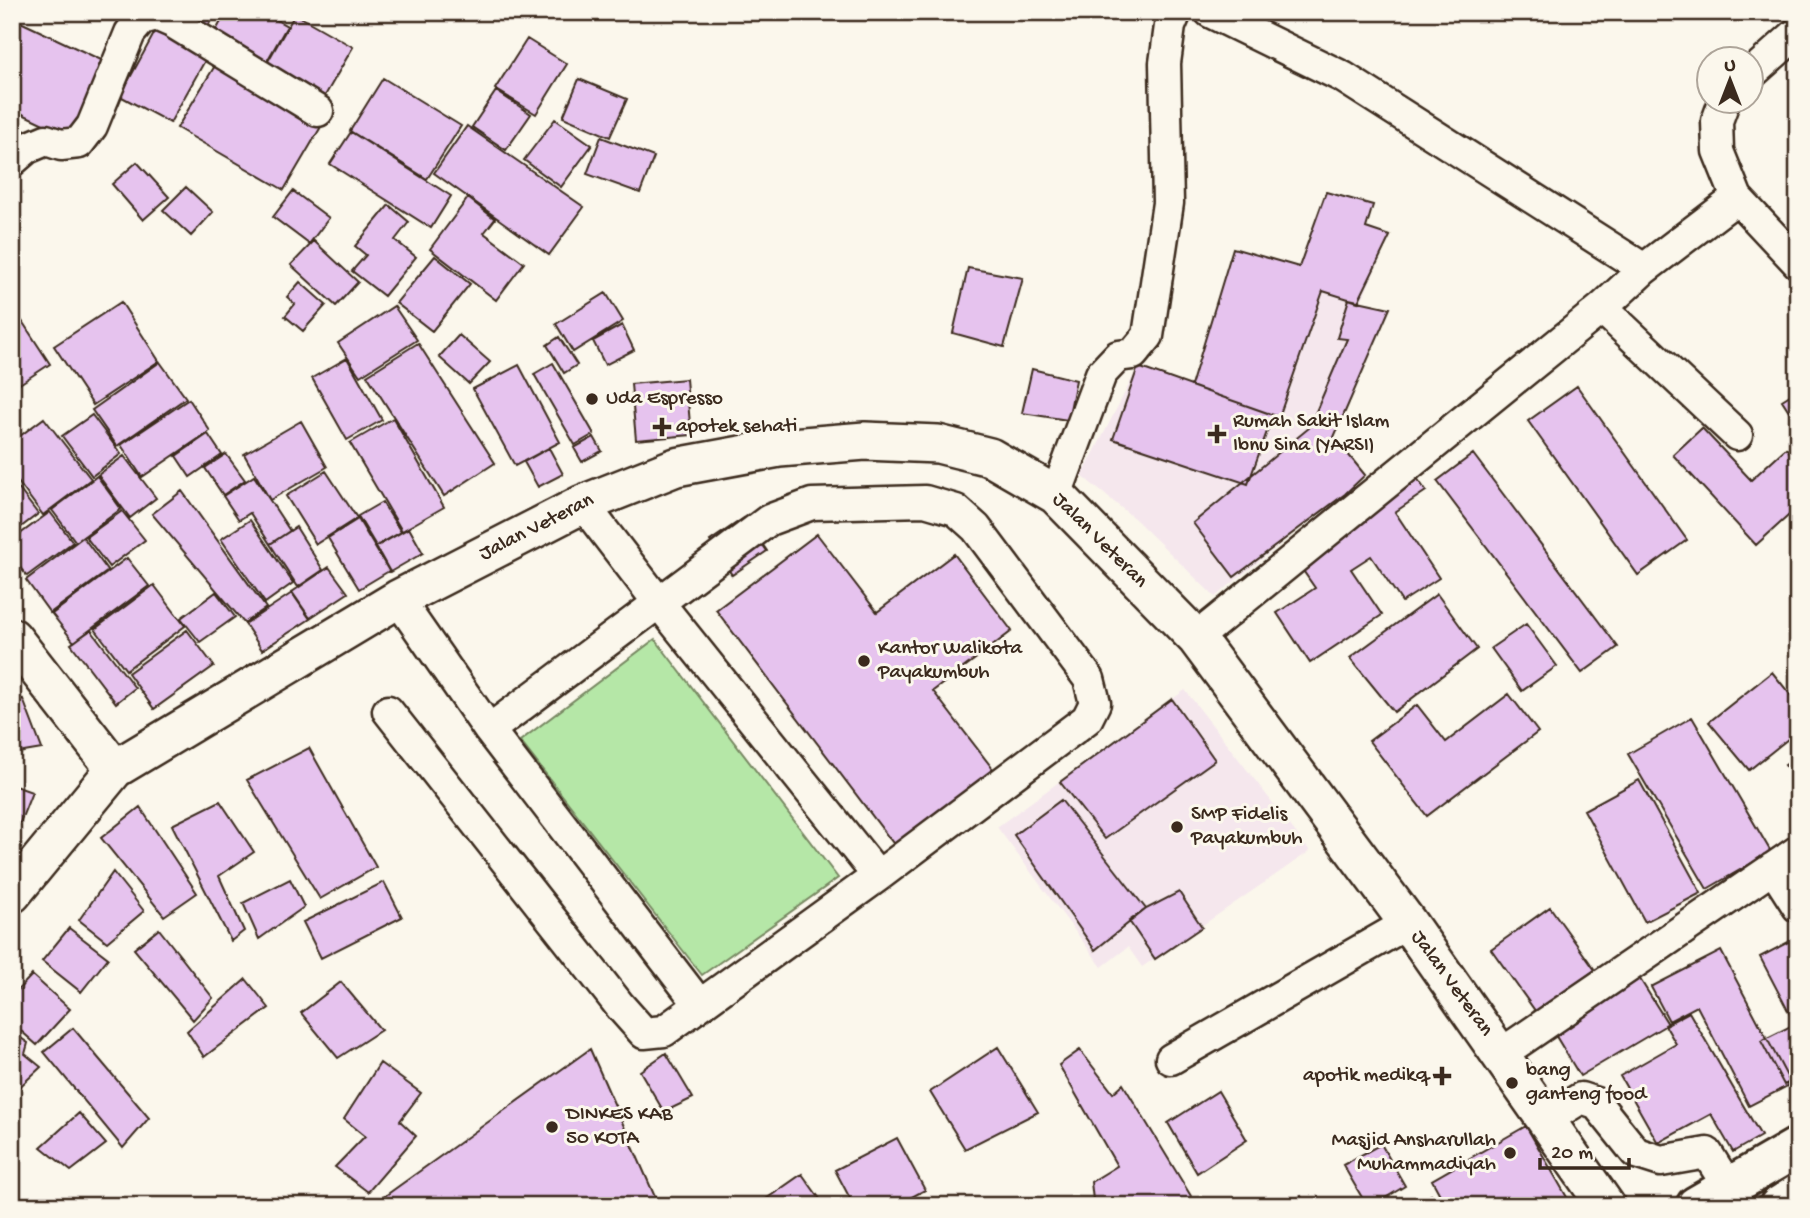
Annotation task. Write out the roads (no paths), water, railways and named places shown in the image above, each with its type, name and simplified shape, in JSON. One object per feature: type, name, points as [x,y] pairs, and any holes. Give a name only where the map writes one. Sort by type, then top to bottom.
[{"type":"highway","points":[[1713,1197],[1798,1147]]},
{"type":"highway","points":[[1779,1206],[1798,1194]]},
{"type":"main road","name":"Jalan Veteran","points":[[12,894],[115,768],[398,599],[583,504],[676,467],[779,447],[865,441],[938,444],[990,457],[1056,495],[1196,638],[1408,923],[1606,1206]]},
{"type":"main road","points":[[12,637],[115,768]]},
{"type":"street","points":[[1056,495],[1101,374],[1118,356],[1133,354],[1148,336],[1168,203],[1165,63],[1170,26],[1176,12]]},
{"type":"street","points":[[1210,12],[1342,77],[1644,269]]},
{"type":"street","points":[[12,162],[27,148],[46,140],[61,145],[79,143],[92,125],[130,33],[142,19],[156,15],[172,22],[318,111]]},
{"type":"street","points":[[1764,63],[1798,32]]},
{"type":"street","points":[[1719,116],[1718,151],[1737,198],[1798,263]]},
{"type":"street","points":[[1196,638],[1602,308],[1644,269],[1737,198]]},
{"type":"street","points":[[1602,308],[1737,435]]},
{"type":"street","points":[[388,711],[644,1033],[664,1031],[878,876],[1087,719],[1095,702],[1089,679],[976,528],[956,510],[925,501],[812,504],[769,520],[489,730]]},
{"type":"street","points":[[583,504],[878,876]]},
{"type":"street","points":[[398,599],[489,730],[699,1004]]},
{"type":"street","points":[[1501,1054],[1798,851]]},
{"type":"street","points":[[1773,869],[1798,907]]},
{"type":"street","points":[[1171,1059],[1408,923]]},
{"type":"street","points":[[1546,1120],[1581,1098],[1596,1103],[1636,1153],[1661,1161],[1707,1153],[1713,1197]]},
{"type":"place","name":"Uda Espresso","points":[[592,399]]},
{"type":"place","name":"apotek sehati","points":[[662,427]]},
{"type":"place","name":"Rumah Sakit Islam Ibnu Sina (YARSI)","points":[[1217,434]]},
{"type":"place","name":"Kantor Walikota Payakumbuh","points":[[864,661]]},
{"type":"place","name":"SMP Fidelis Payakumbuh","points":[[1177,827]]},
{"type":"place","name":"apotik medikq","points":[[1442,1076]]},
{"type":"place","name":"bang ganteng food","points":[[1512,1083]]},
{"type":"place","name":"DINKES KAB 50 KOTA","points":[[552,1127]]},
{"type":"place","name":"Masjid Ansharullah Muhammadiyah","points":[[1510,1153]]}]
